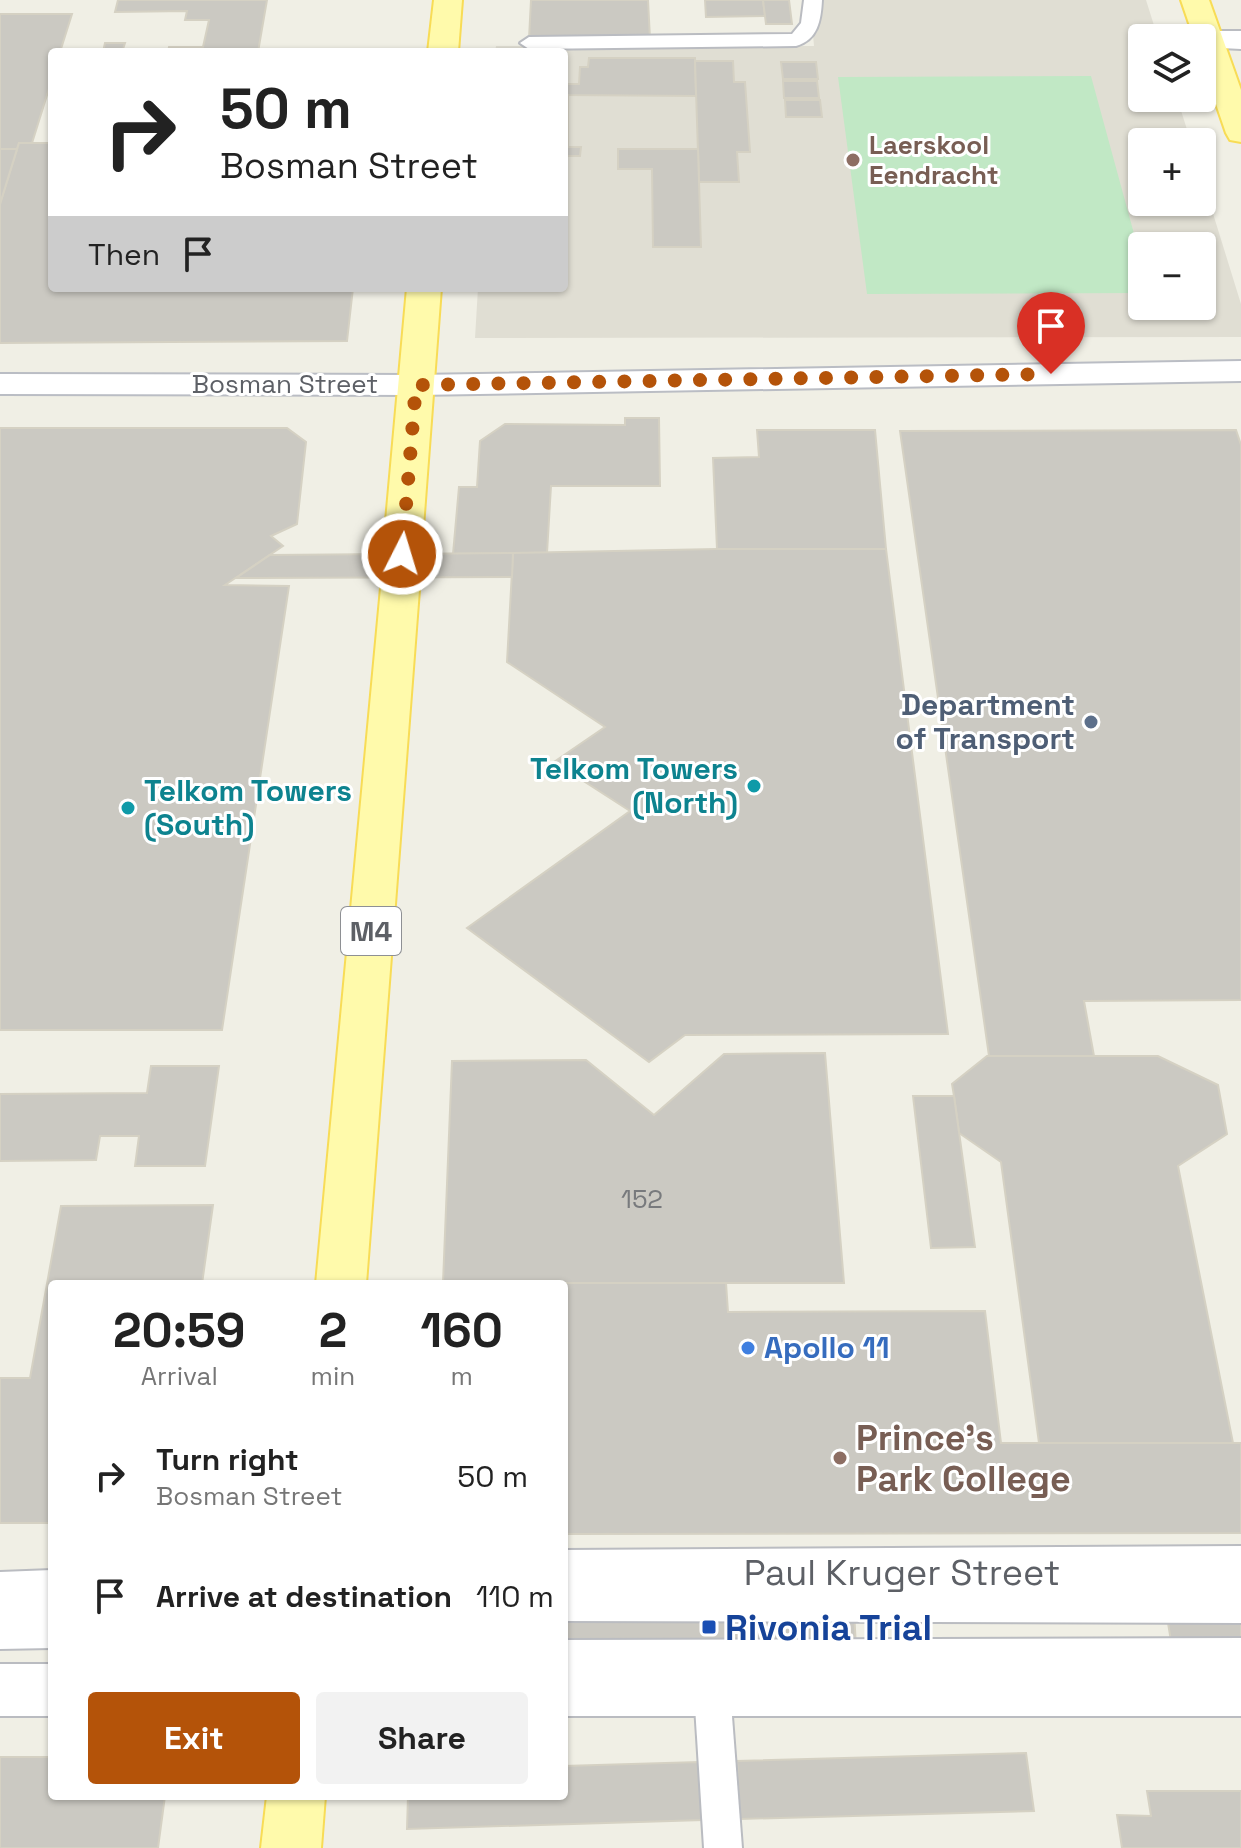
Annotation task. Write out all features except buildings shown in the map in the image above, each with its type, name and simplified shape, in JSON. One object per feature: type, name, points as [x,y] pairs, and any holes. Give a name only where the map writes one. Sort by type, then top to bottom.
[{"type":"main road","points":[[443,48],[448,0]]},
{"type":"main road","points":[[1195,0],[1203,24]]},
{"type":"main road","points":[[1216,40],[1241,40]]},
{"type":"main road","points":[[1216,60],[1241,133]]},
{"type":"main road","name":"M4","points":[[341,1280],[424,292]]},
{"type":"main road","name":"Bosman Street","points":[[0,384],[416,385],[1241,371]]},
{"type":"main road","name":"Paul Kruger Street","points":[[568,1575],[1241,1571]]},
{"type":"main road","points":[[0,1597],[48,1595]]},
{"type":"main road","points":[[0,1690],[48,1690]]},
{"type":"main road","points":[[568,1690],[1241,1690]]},
{"type":"main road","points":[[291,1848],[296,1800]]},
{"type":"lane","points":[[529,43],[796,40],[804,37],[810,28],[813,0]]},
{"type":"lane","name":"Paul Kruger Street","points":[[568,1605],[1241,1607]]},
{"type":"lane","points":[[0,1633],[48,1632]]},
{"type":"lane","points":[[568,1657],[1241,1654]]},
{"type":"lane","points":[[712,1690],[723,1848]]},
{"type":"shaded area","name":"Laerskool Eendracht","points":[[810,0],[1146,0],[1154,24],[1128,24],[1128,112],[1181,112],[1187,128],[1128,128],[1128,216],[1214,216],[1241,304],[1241,337],[475,338],[478,292],[568,292],[568,48],[496,48],[814,46]]},
{"type":"green space","points":[[1091,76],[1134,232],[1128,232],[1128,293],[867,294],[838,77]]},
{"type":"place","name":"Laerskool Eendracht","points":[[853,160]]},
{"type":"place","name":"Department of Transport","points":[[1091,722]]},
{"type":"place","name":"Telkom Towers (North)","points":[[754,786]]},
{"type":"place","name":"Telkom Towers (South)","points":[[128,808]]},
{"type":"place","name":"Apollo 11","points":[[748,1348]]},
{"type":"place","name":"Prince's Park College","points":[[840,1458]]},
{"type":"place","name":"Rivonia Trial","points":[[709,1627]]},
{"type":"route","points":[[402,554],[416,385],[1051,374]]}]
